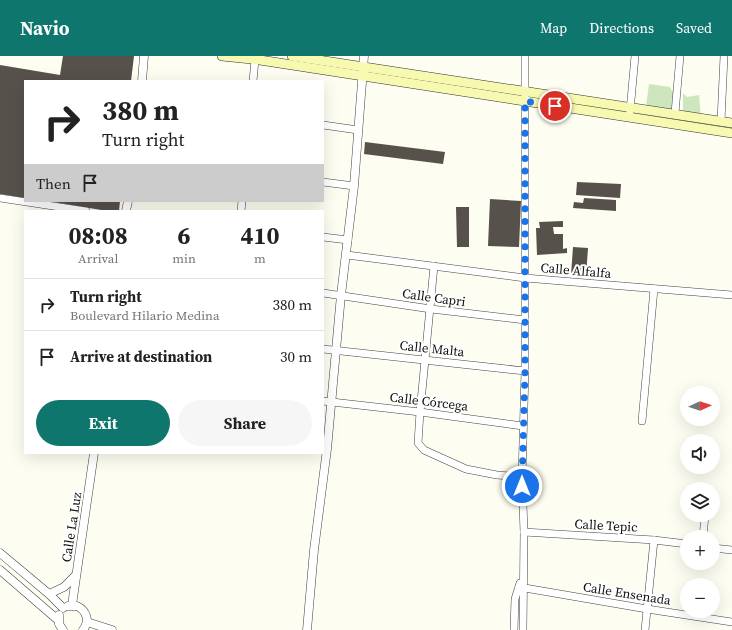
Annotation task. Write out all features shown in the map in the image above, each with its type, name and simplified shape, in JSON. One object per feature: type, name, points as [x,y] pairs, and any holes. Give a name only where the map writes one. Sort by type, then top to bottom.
[{"type":"main road","points":[[222,56],[732,133]]},
{"type":"main road","points":[[292,56],[675,113],[732,123]]},
{"type":"street","points":[[142,80],[144,56]]},
{"type":"street","points":[[307,630],[314,550],[327,449],[327,402],[336,350],[354,186],[364,56]]},
{"type":"street","points":[[523,630],[522,587],[524,574],[524,532],[522,477],[525,371],[524,278],[526,56]]},
{"type":"street","points":[[629,117],[635,56]]},
{"type":"street","points":[[675,113],[680,56]]},
{"type":"street","points":[[721,121],[724,56]]},
{"type":"street","points":[[253,80],[255,60]]},
{"type":"street","points":[[324,125],[358,130]]},
{"type":"street","points":[[324,182],[354,186]]},
{"type":"street","points":[[0,198],[24,202]]},
{"type":"street","points":[[26,202],[79,210]]},
{"type":"street","points":[[324,237],[348,240]]},
{"type":"street","name":"Calle Alfalfa","points":[[346,255],[524,278],[732,295]]},
{"type":"street","points":[[434,266],[418,443],[424,450],[456,466],[476,472],[522,477]]},
{"type":"street","points":[[642,421],[654,289]]},
{"type":"street","name":"Calle Capri","points":[[324,293],[430,309],[525,320]]},
{"type":"street","name":"Calle Malta","points":[[324,349],[525,371]]},
{"type":"street","name":"Calle Córcega","points":[[327,402],[420,412],[523,426]]},
{"type":"street","name":"Calle La Luz","points":[[72,605],[94,454]]},
{"type":"street","name":"Calle Tepic","points":[[524,532],[654,540],[680,543]]},
{"type":"street","points":[[645,630],[654,540]]},
{"type":"street","points":[[720,549],[732,550]]},
{"type":"street","points":[[0,553],[49,594],[63,608]]},
{"type":"street","points":[[0,570],[58,620],[63,630]]},
{"type":"street","points":[[49,594],[69,584],[76,576]]},
{"type":"street","points":[[514,630],[515,600],[522,587]]},
{"type":"street","name":"Calle Ensenada","points":[[522,587],[732,622]]},
{"type":"street","points":[[58,620],[60,612],[63,608],[72,605],[82,608],[87,617],[87,622],[83,630]]},
{"type":"street","points":[[87,622],[112,630]]},
{"type":"green space","points":[[649,84],[670,87],[672,91],[674,89],[671,111],[646,106]]},
{"type":"green space","points":[[683,93],[687,97],[699,95],[701,117],[683,114]]},
{"type":"building","points":[[63,56],[134,56],[131,80],[24,80],[24,198],[0,194],[0,65],[60,75]]},
{"type":"building","points":[[365,142],[445,152],[443,164],[364,154]]},
{"type":"building","points":[[577,182],[621,184],[620,198],[576,195]]},
{"type":"building","points":[[584,198],[616,200],[616,211],[573,208],[574,202],[583,203]]},
{"type":"building","points":[[490,199],[521,201],[519,247],[488,246]]},
{"type":"building","points":[[54,202],[120,202],[119,210],[101,210]]},
{"type":"building","points":[[456,207],[469,207],[469,247],[457,247]]},
{"type":"building","points":[[563,221],[563,227],[553,227],[554,234],[563,234],[563,249],[567,248],[567,253],[537,255],[536,228],[540,228],[539,222]]},
{"type":"building","points":[[573,247],[588,248],[586,276],[571,275]]},
{"type":"route","points":[[522,486],[525,371],[525,101],[555,106]]}]
